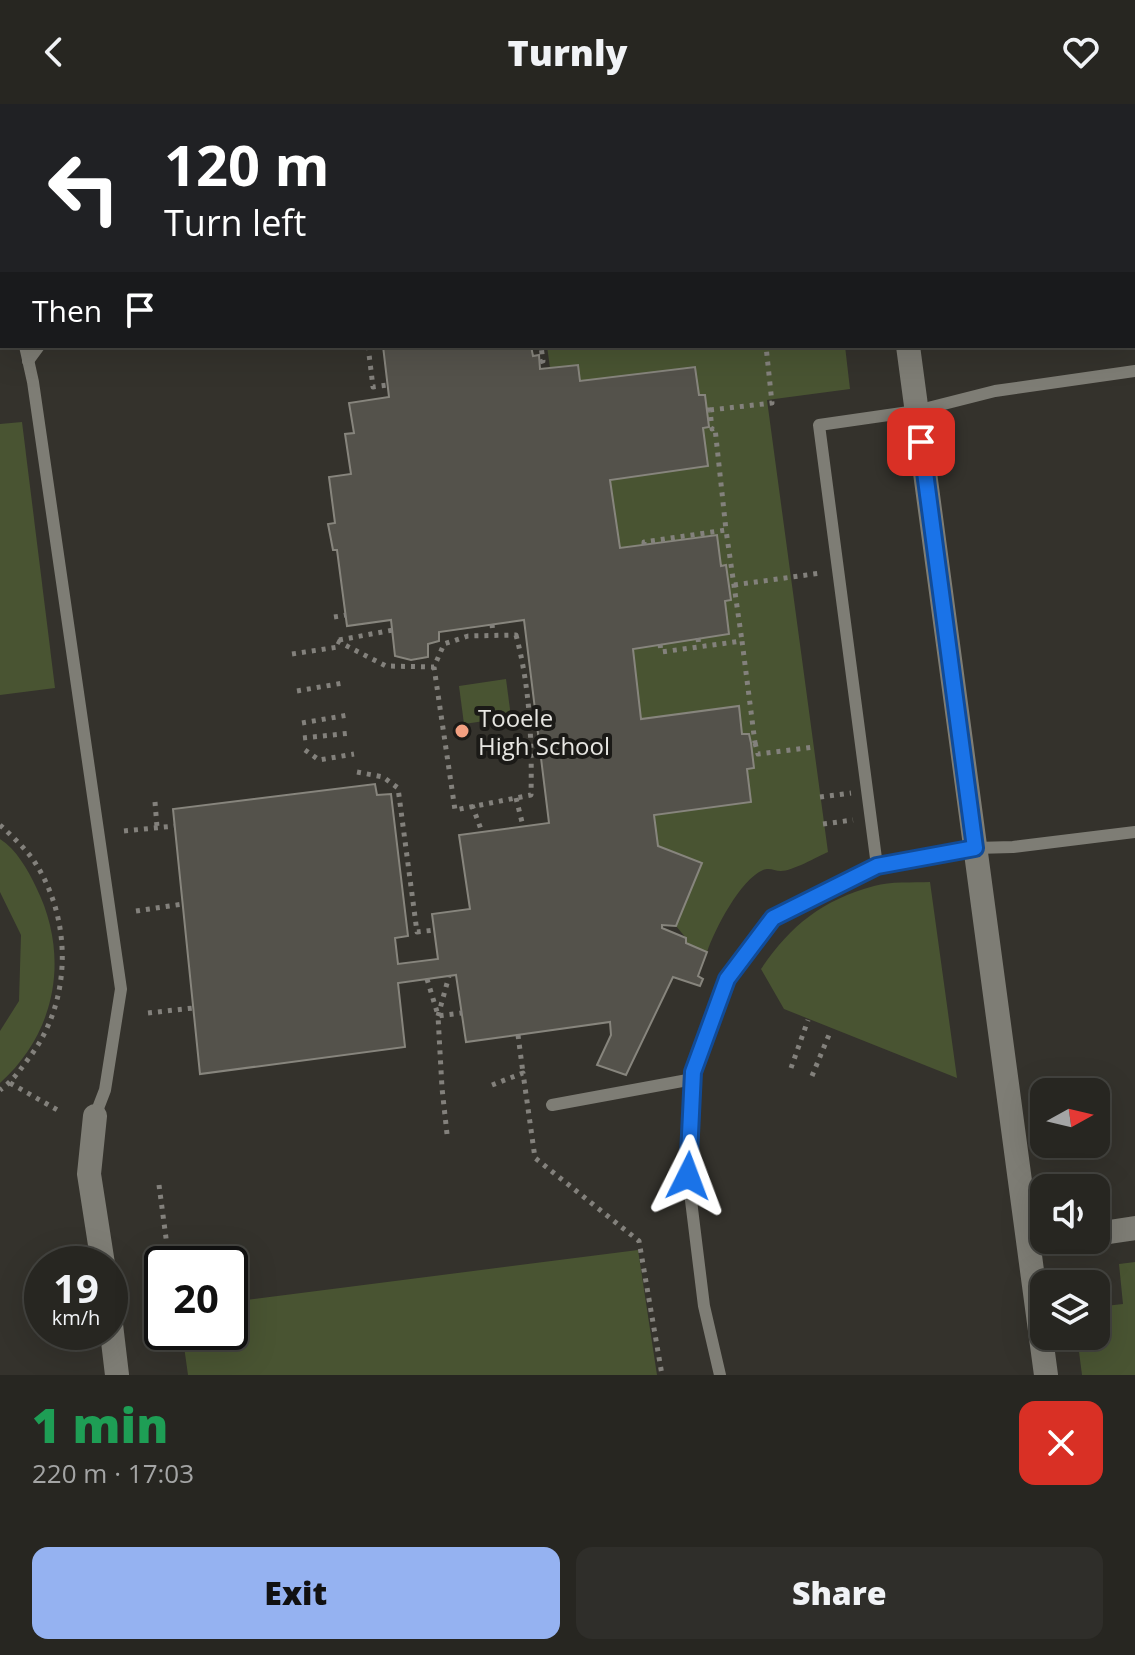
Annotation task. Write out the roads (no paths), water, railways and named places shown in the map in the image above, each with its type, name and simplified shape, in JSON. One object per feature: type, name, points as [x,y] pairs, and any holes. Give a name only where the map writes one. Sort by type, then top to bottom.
[{"type":"street","points":[[908,348],[975,848],[1030,1202]]},
{"type":"street","points":[[95,1116],[89,1174],[100,1246]]},
{"type":"street","points":[[1110,1232],[1135,1228]]},
{"type":"street","points":[[1037,1254],[1046,1375]]},
{"type":"street","points":[[114,1350],[117,1375]]},
{"type":"lane","points":[[25,348],[121,989],[105,1090],[95,1116]]},
{"type":"lane","points":[[28,361],[38,348]]},
{"type":"lane","points":[[877,866],[819,425],[916,411],[995,391],[1135,371]]},
{"type":"lane","points":[[720,1375],[704,1306],[688,1176],[693,1072],[727,979],[773,918],[877,866],[975,848],[1013,847],[1135,832]]},
{"type":"lane","points":[[552,1105],[693,1079]]},
{"type":"place","name":"Tooele High School","points":[[462,731]]}]
